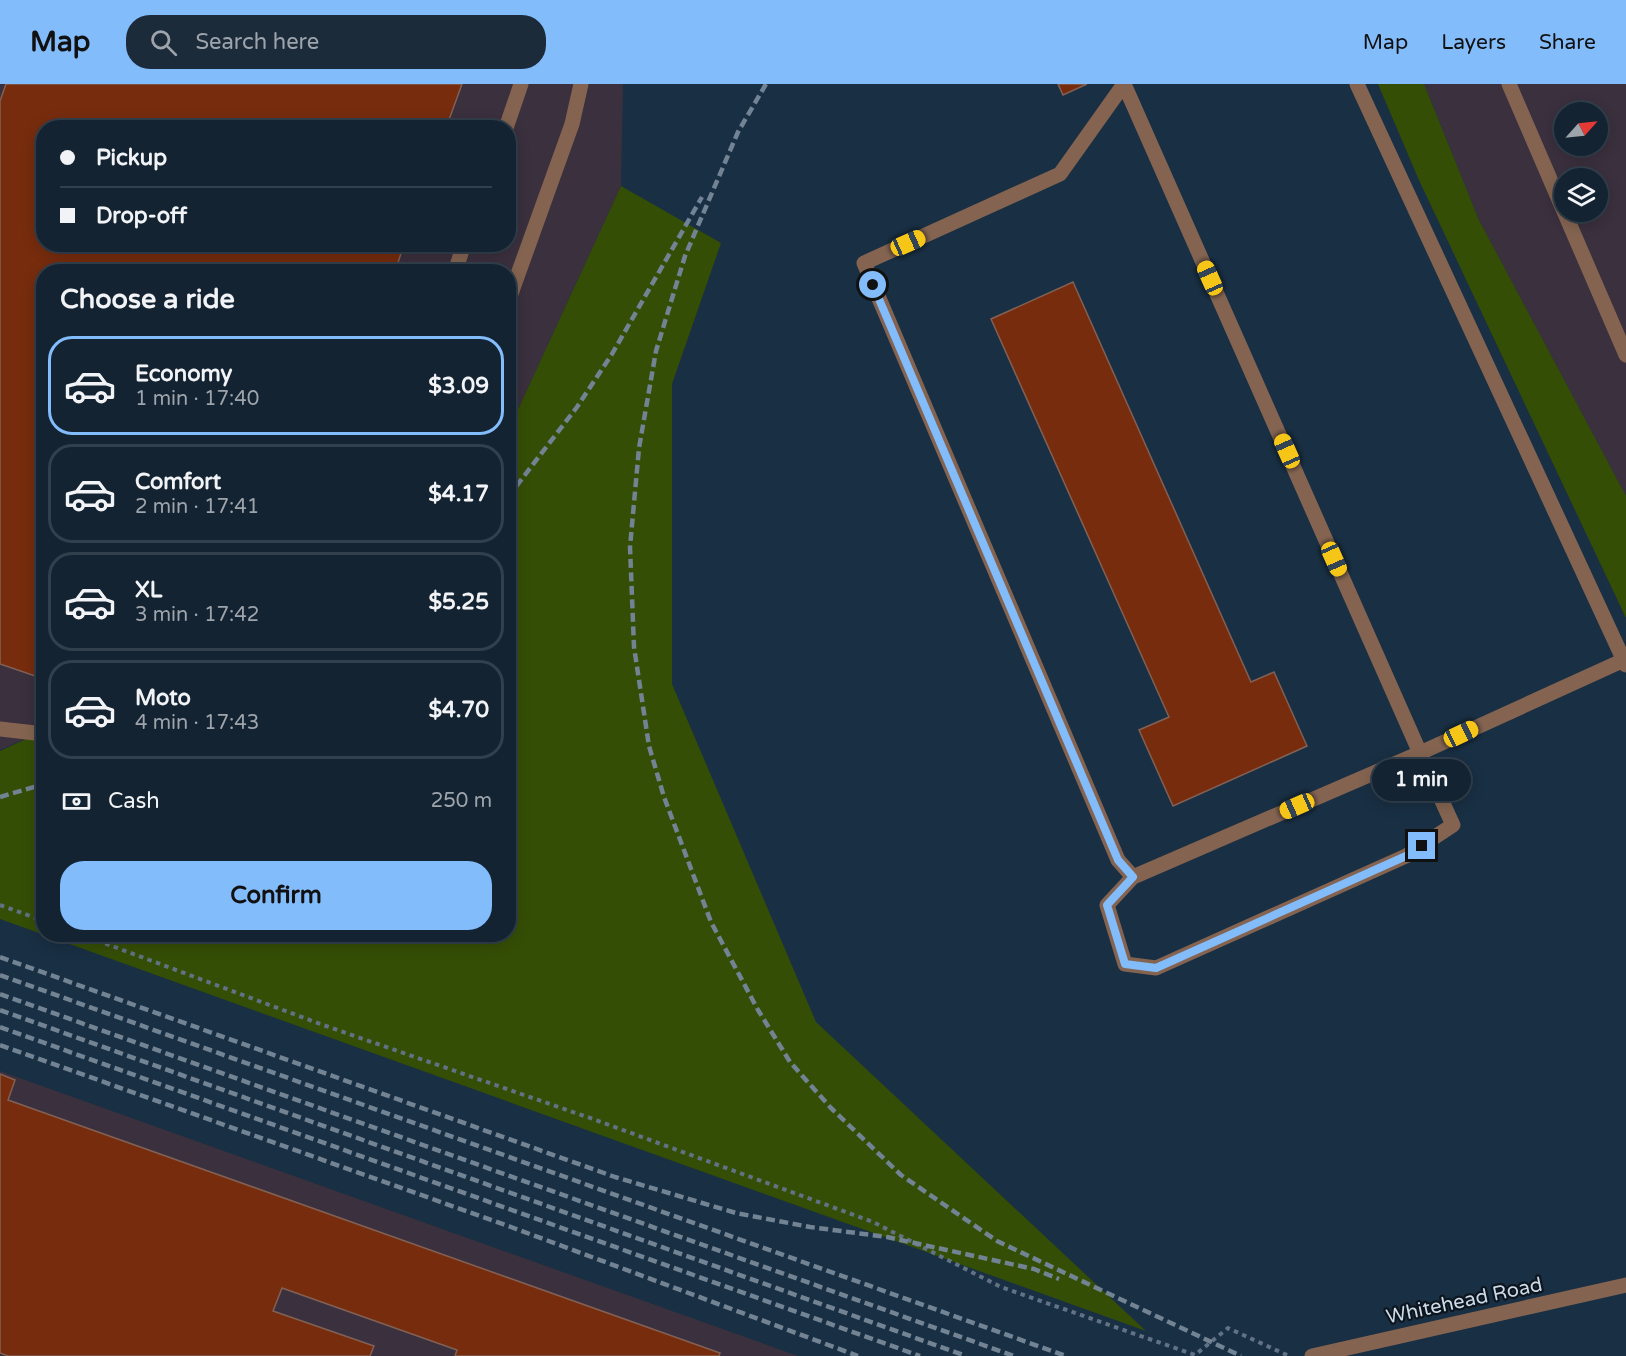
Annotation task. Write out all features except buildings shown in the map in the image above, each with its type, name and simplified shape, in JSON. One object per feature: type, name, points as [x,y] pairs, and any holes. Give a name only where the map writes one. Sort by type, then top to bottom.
[{"type":"street","points":[[509,120],[521,84]]},
{"type":"street","points":[[516,280],[572,124],[581,84]]},
{"type":"street","points":[[1124,84],[1420,753],[1453,825],[1406,856],[1156,968],[1125,964],[1107,905],[1133,877],[1420,753],[1625,662],[1357,84]]},
{"type":"street","points":[[1124,84],[1060,174],[864,263],[1118,860],[1133,877]]},
{"type":"street","points":[[1509,84],[1626,355]]},
{"type":"street","points":[[0,729],[36,733]]},
{"type":"street","name":"Whitehead Road","points":[[1312,1356],[1626,1286]]},
{"type":"path","points":[[0,905],[36,918]]},
{"type":"path","points":[[101,942],[323,1025],[593,1119],[873,1222],[1001,1287],[1184,1352],[1195,1355],[1228,1328],[1289,1356]]},
{"type":"shaded area","points":[[0,84],[623,84],[621,186],[516,414],[516,264],[36,264],[36,734],[0,750]]},
{"type":"shaded area","points":[[1424,84],[1626,84],[1626,496],[1479,220]]},
{"type":"shaded area","points":[[0,1071],[798,1356],[0,1356]]},
{"type":"green space","points":[[1378,84],[1424,84],[1479,220],[1626,496],[1626,618],[1418,178]]},
{"type":"green space","points":[[621,186],[721,243],[672,384],[672,684],[816,1022],[1146,1331],[64,942],[516,942],[516,414]]},
{"type":"green space","points":[[36,734],[36,932],[0,919],[0,751]]},
{"type":"railway","points":[[766,84],[738,132],[685,256],[656,351],[639,448],[630,547],[634,647],[649,746],[664,797],[711,922],[758,1010],[790,1062],[831,1108],[901,1175],[997,1241],[1241,1356]]},
{"type":"railway","points":[[516,487],[577,407],[612,354],[702,197]]},
{"type":"railway","points":[[0,797],[36,786]]},
{"type":"railway","points":[[0,957],[615,1177],[736,1213],[810,1227],[887,1237],[1034,1269],[1059,1279]]},
{"type":"railway","points":[[0,975],[1066,1356]]},
{"type":"railway","points":[[0,994],[1014,1356]]},
{"type":"railway","points":[[0,1010],[966,1356]]},
{"type":"railway","points":[[0,1027],[920,1356]]},
{"type":"railway","points":[[0,1045],[511,1227],[858,1356]]},
{"type":"route","points":[[873,285],[1118,860],[1133,877],[1107,905],[1125,964],[1156,968],[1406,856],[1422,846]]}]
